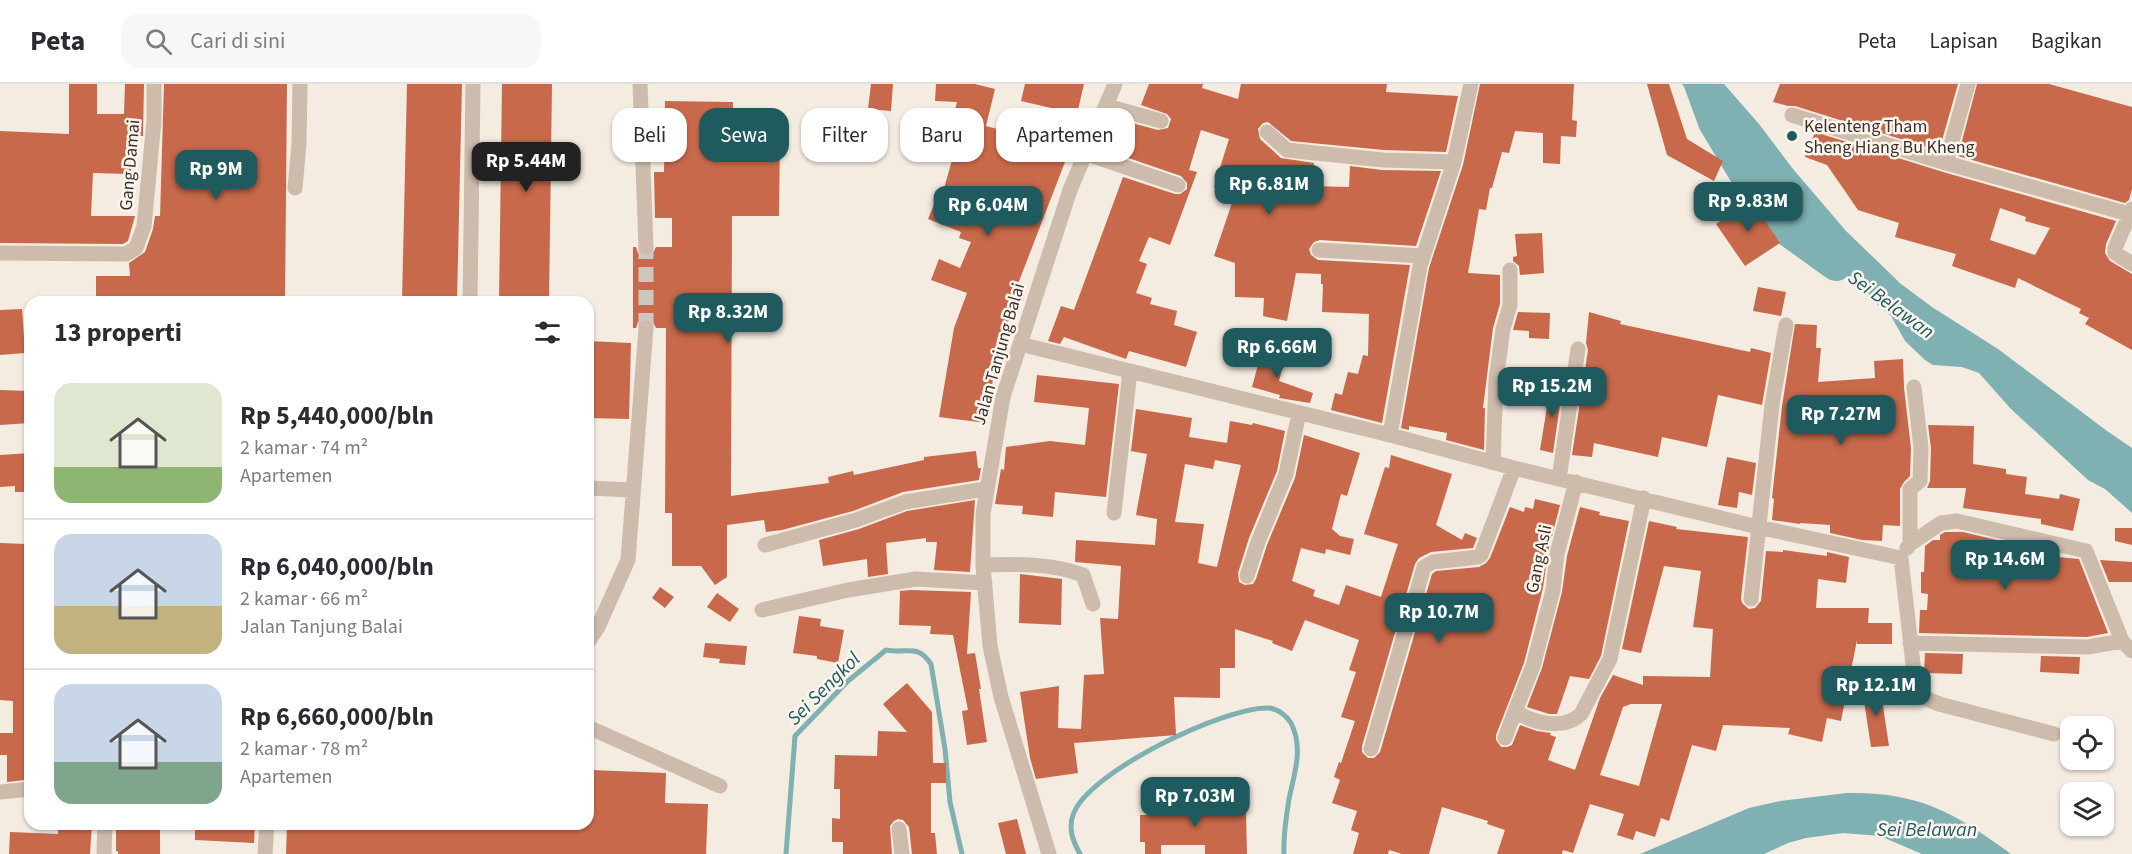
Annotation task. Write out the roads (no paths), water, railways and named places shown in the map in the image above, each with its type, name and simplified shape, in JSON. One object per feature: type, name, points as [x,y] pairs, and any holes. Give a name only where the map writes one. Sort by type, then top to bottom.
[{"type":"street","name":"Gang Damai","points":[[0,253],[126,254],[136,248],[144,226],[154,121],[154,84]]},
{"type":"street","points":[[295,188],[299,144],[300,84]]},
{"type":"street","points":[[470,296],[474,84]]},
{"type":"street","points":[[640,84],[646,247]]},
{"type":"street","name":"Jalan Tanjung Balai","points":[[1107,106],[1115,84]]},
{"type":"street","points":[[1390,435],[1423,256],[1454,162],[1471,84]]},
{"type":"street","points":[[1946,163],[1968,84]]},
{"type":"street","points":[[1107,106],[1161,120]]},
{"type":"street","points":[[1792,115],[1946,163],[2130,212],[2115,253],[2132,264]]},
{"type":"street","points":[[1267,132],[1287,150],[1383,160],[1454,162]]},
{"type":"street","name":"Jalan Tanjung Balai","points":[[1049,854],[1001,697],[990,646],[983,565],[983,514],[1003,397],[1070,190],[1083,162]]},
{"type":"street","points":[[1110,162],[1178,185]]},
{"type":"street","points":[[1319,250],[1423,256]]},
{"type":"street","points":[[1493,462],[1496,380],[1503,329],[1510,305],[1510,270]]},
{"type":"street","points":[[1751,599],[1772,405],[1786,324]]},
{"type":"street","points":[[594,633],[628,560],[632,537],[633,490],[646,328]]},
{"type":"street","points":[[1020,344],[1559,479],[1758,527],[1901,558]]},
{"type":"street","points":[[1559,479],[1578,349]]},
{"type":"street","points":[[1114,513],[1130,371]]},
{"type":"street","points":[[1910,544],[1910,489],[1920,481],[1921,448],[1914,387]]},
{"type":"street","points":[[1247,576],[1258,542],[1286,474],[1299,413]]},
{"type":"street","points":[[1371,749],[1424,567],[1433,562],[1481,555],[1514,468]]},
{"type":"street","name":"Gang Asli","points":[[1505,738],[1536,655],[1553,590],[1557,554],[1576,482]]},
{"type":"street","points":[[594,488],[633,490]]},
{"type":"street","points":[[765,545],[856,520],[905,502],[986,489]]},
{"type":"street","points":[[1515,711],[1548,723],[1566,724],[1574,721],[1581,714],[1610,659],[1644,498]]},
{"type":"street","points":[[1910,643],[2127,646],[2086,551],[1957,521],[1941,522],[1910,544],[1901,558],[1910,643],[1918,695],[1939,704],[2054,734]]},
{"type":"street","points":[[983,565],[1017,564],[1068,569],[1083,575],[1093,604]]},
{"type":"street","points":[[762,610],[848,590],[915,579],[985,583]]},
{"type":"street","points":[[594,730],[720,786]]},
{"type":"street","points":[[0,792],[24,790]]},
{"type":"street","points":[[899,829],[902,854]]},
{"type":"street","points":[[104,854],[105,830]]},
{"type":"street","points":[[265,854],[267,830]]},
{"type":"water","name":"Sei Belawan","points":[[1682,84],[1724,84],[1846,231],[1901,284],[1932,307],[1998,349],[2132,448],[2132,513],[2105,489],[2088,480],[2011,409],[1979,373],[1962,367],[1933,365],[1905,341],[1891,316],[1865,290],[1818,258],[1798,236],[1752,172],[1715,131]]},
{"type":"water","name":"Sei Belawan","points":[[1847,793],[1895,796],[1935,807],[1991,839],[2011,854],[1922,854],[1880,836],[1843,833],[1806,838],[1764,854],[1640,854],[1749,808],[1780,801]]},
{"type":"waterway","name":"Sei Belawan","points":[[1700,84],[1714,122],[1754,189],[1786,229],[1836,265]]},
{"type":"waterway","name":"Sei Sengkol","points":[[786,854],[795,736],[848,681],[886,650],[916,651],[931,664],[945,749],[950,802],[962,854]]},
{"type":"waterway","name":"Sei Sengkol","points":[[1080,854],[1072,835],[1073,815],[1084,798],[1103,780],[1160,745],[1192,730],[1249,710],[1269,708],[1285,715],[1291,723],[1297,742],[1297,761],[1285,827],[1284,854]]},
{"type":"tunnel","points":[[646,247],[646,328]]},
{"type":"place","name":"Kelenteng Tham Sheng Hiang Bu Kheng","points":[[1792,136]]}]
